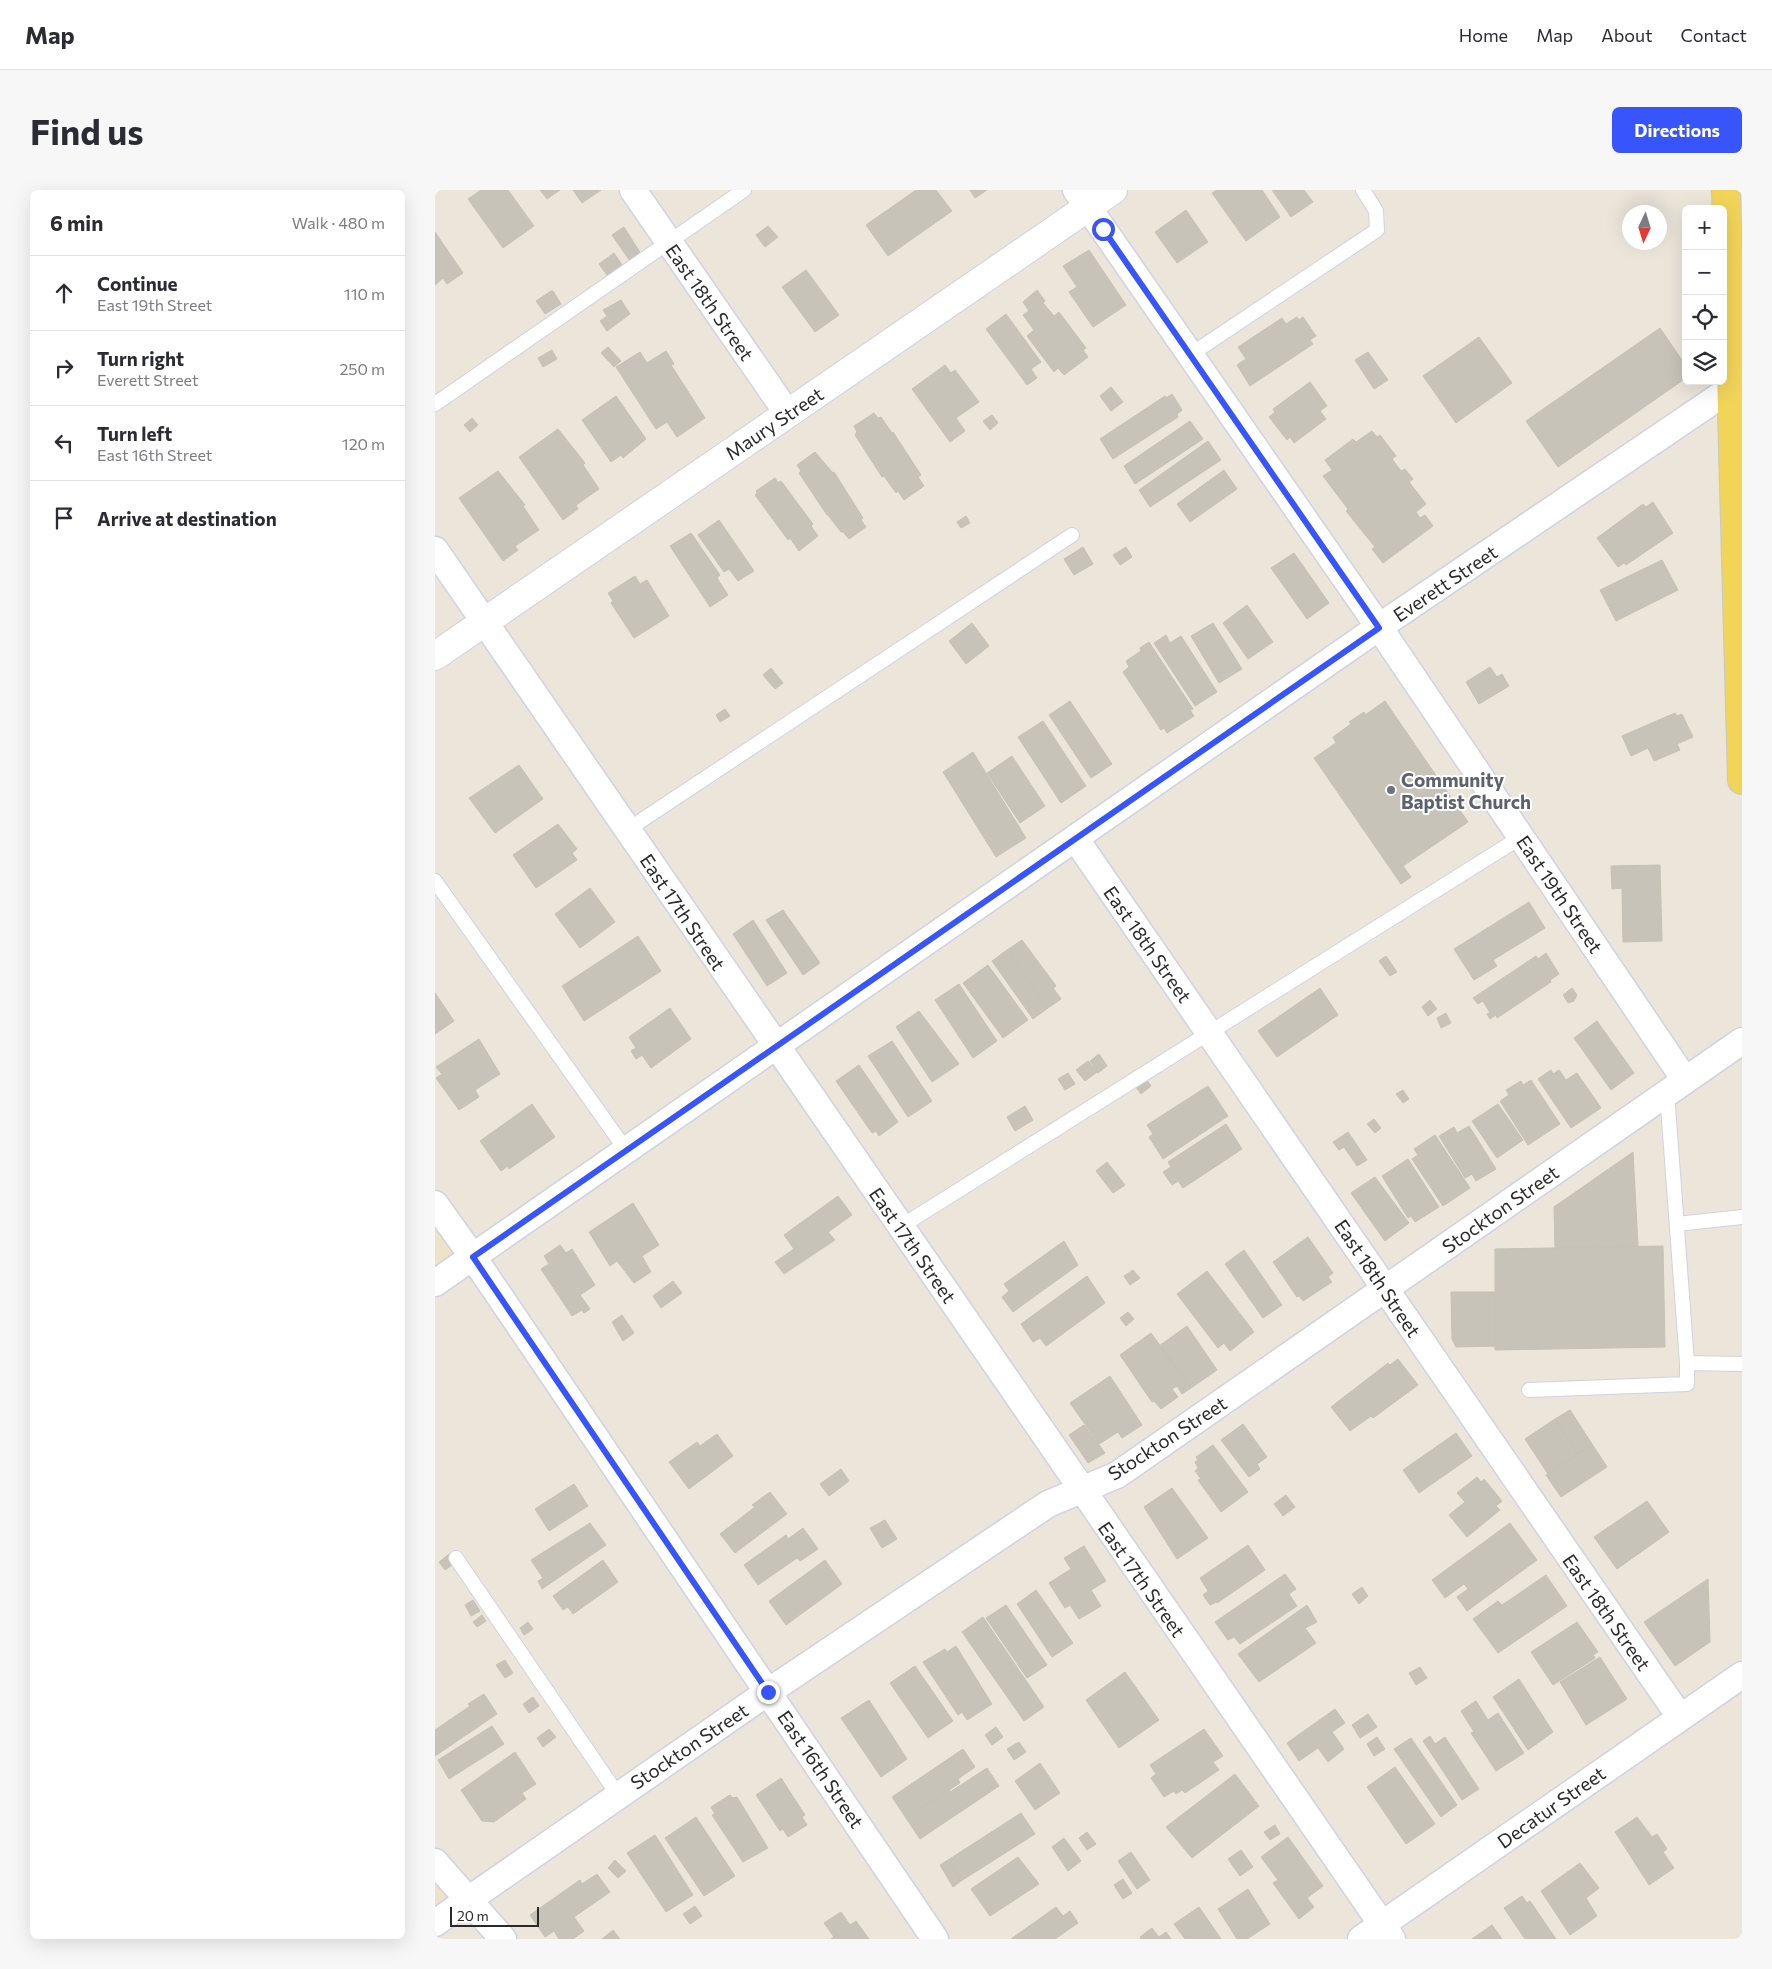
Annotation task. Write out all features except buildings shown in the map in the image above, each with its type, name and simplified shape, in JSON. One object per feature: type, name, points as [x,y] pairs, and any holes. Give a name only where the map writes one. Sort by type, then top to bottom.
[{"type":"main road","points":[[1726,190],[1737,384],[1742,780]]},
{"type":"street","name":"East 18th Street","points":[[633,190],[788,414]]},
{"type":"street","name":"Maury Street","points":[[435,656],[788,414],[1082,199],[1113,190]]},
{"type":"street","name":"East 19th Street","points":[[1082,199],[1521,837],[1676,1086]]},
{"type":"street","name":"Everett Street","points":[[435,1284],[1075,838],[1737,384]]},
{"type":"street","name":"East 17th Street","points":[[435,550],[1081,1489],[1378,1934]]},
{"type":"street","name":"East 18th Street","points":[[1075,838],[1680,1717]]},
{"type":"street","name":"Stockton Street","points":[[435,1923],[768,1692],[1048,1504],[1117,1475],[1742,1041]]},
{"type":"street","name":"East 16th Street","points":[[435,1204],[473,1257],[935,1939]]},
{"type":"street","name":"Decatur Street","points":[[1378,1934],[1680,1717],[1742,1676]]},
{"type":"street","points":[[435,1862],[503,1939]]},
{"type":"lane","points":[[435,404],[745,190]]},
{"type":"lane","points":[[1190,354],[1377,230],[1376,211],[1363,190]]},
{"type":"lane","points":[[627,830],[1072,535]]},
{"type":"lane","points":[[900,1227],[1521,837]]},
{"type":"lane","points":[[435,880],[626,1150]]},
{"type":"lane","points":[[1529,1390],[1687,1384],[1677,1224],[1676,1086]]},
{"type":"lane","points":[[1677,1224],[1742,1217]]},
{"type":"lane","points":[[1687,1363],[1742,1364]]},
{"type":"lane","points":[[456,1558],[618,1795]]},
{"type":"shaded area","points":[[435,1204],[473,1257],[435,1283]]},
{"type":"shaded area","points":[[435,1862],[469,1899],[435,1923]]},
{"type":"place","name":"Community Baptist Church","points":[[1391,790]]},
{"type":"route","points":[[768,1692],[473,1257],[1379,628],[1103,229]]}]
